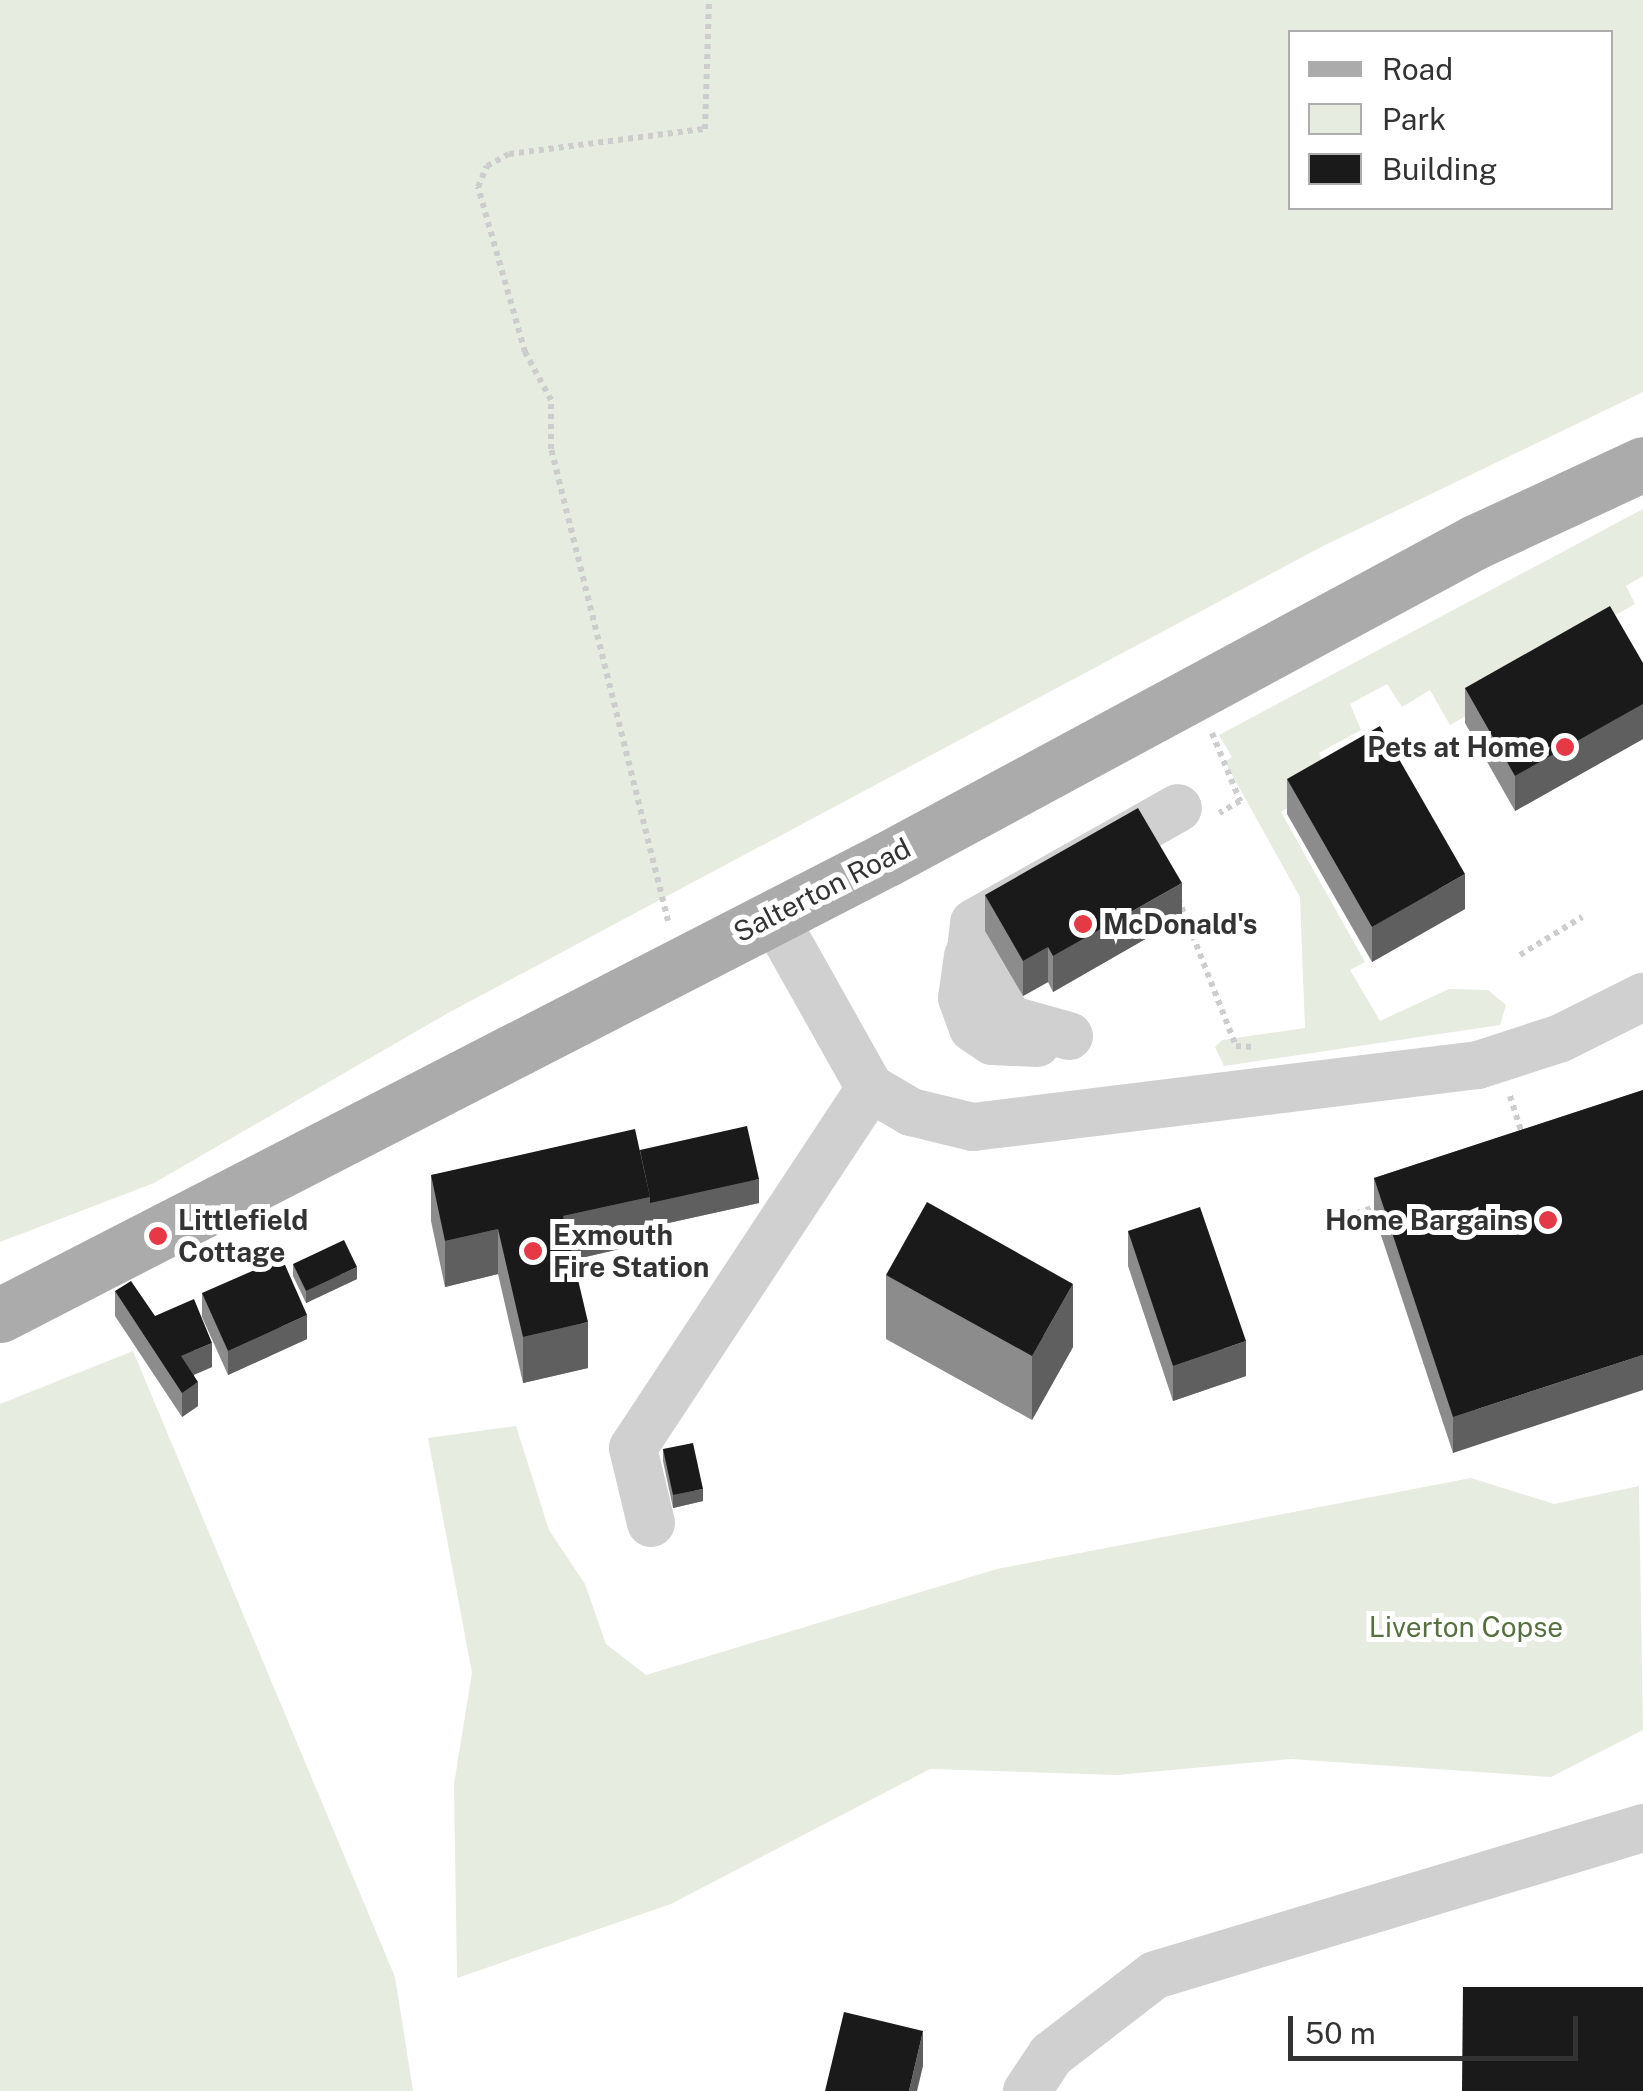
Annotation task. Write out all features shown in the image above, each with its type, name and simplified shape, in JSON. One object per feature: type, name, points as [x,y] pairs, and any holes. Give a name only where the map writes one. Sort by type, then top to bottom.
[{"type":"main road","name":"Salterton Road","points":[[0,1315],[684,959],[774,918],[1476,542],[1643,464]]},
{"type":"lane","points":[[1069,1036],[1008,1019],[970,949],[974,923],[1194,812]]},
{"type":"lane","points":[[774,918],[870,1088],[911,1112],[973,1127],[1206,1104],[1478,1064],[1562,1038],[1643,996]]},
{"type":"lane","points":[[651,1523],[633,1448],[870,1088]]},
{"type":"lane","points":[[1027,2091],[1051,2055],[1156,1975],[1643,1828]]},
{"type":"path","points":[[684,959],[660,903],[551,449],[552,400],[525,352],[478,187],[486,166],[510,154],[705,129],[709,0]]},
{"type":"path","points":[[1194,812],[1240,801],[1217,761],[1225,756],[1216,738]]},
{"type":"path","points":[[1174,891],[1236,1046],[1269,1047]]},
{"type":"path","points":[[1520,956],[1582,918]]},
{"type":"path","points":[[1510,1097],[1529,1156]]},
{"type":"path","points":[[1328,1222],[1392,1202]]},
{"type":"green space","points":[[0,0],[1643,0],[1643,392],[1323,546],[448,1013],[154,1183],[0,1242]]},
{"type":"green space","points":[[1643,509],[1643,576],[1626,586],[1635,604],[1542,656],[1548,669],[1450,725],[1430,690],[1402,707],[1387,684],[1350,704],[1361,730],[1319,753],[1332,781],[1281,812],[1365,962],[1350,970],[1380,1021],[1449,989],[1488,990],[1506,1005],[1500,1025],[1224,1066],[1215,1047],[1222,1040],[1305,1028],[1300,897],[1225,762],[1232,757],[1219,735]]},
{"type":"green space","points":[[133,1351],[395,1977],[413,2091],[0,2091],[0,1404]]},
{"type":"green space","name":"Liverton Copse","points":[[516,1426],[549,1530],[585,1584],[606,1644],[646,1675],[997,1569],[1471,1478],[1554,1504],[1639,1486],[1643,1730],[1551,1777],[1291,1759],[1117,1775],[930,1769],[671,1904],[457,1978],[454,1784],[472,1673],[428,1438]]},
{"type":"building","points":[[1610,606],[1643,663],[1643,704],[1515,776],[1465,688]]},
{"type":"building","points":[[1380,726],[1465,874],[1372,927],[1287,779]]},
{"type":"building","points":[[1138,808],[1182,883],[1053,956],[1048,947],[1023,961],[985,895]]},
{"type":"building","points":[[1643,1090],[1643,1355],[1453,1417],[1374,1178]]},
{"type":"building","points":[[747,1126],[759,1179],[650,1203],[640,1150]]},
{"type":"building","points":[[635,1129],[650,1197],[563,1216],[588,1322],[523,1337],[498,1229],[445,1241],[431,1175]]},
{"type":"building","points":[[927,1202],[1073,1284],[1032,1356],[886,1275]]},
{"type":"building","points":[[1200,1207],[1246,1341],[1173,1366],[1128,1231]]},
{"type":"building","points":[[344,1240],[357,1267],[306,1291],[293,1264]]},
{"type":"building","points":[[282,1258],[307,1315],[228,1351],[202,1293]]},
{"type":"building","points":[[131,1281],[155,1316],[194,1299],[212,1343],[181,1356],[198,1382],[182,1393],[115,1291]]},
{"type":"building","points":[[693,1443],[703,1489],[673,1495],[663,1449]]},
{"type":"building","points":[[1463,1987],[1643,1987],[1643,2091],[1462,2091]]},
{"type":"building","points":[[844,2012],[923,2031],[909,2091],[825,2091]]},
{"type":"place","name":"Pets at Home","points":[[1565,747]]},
{"type":"place","name":"McDonald's","points":[[1083,924]]},
{"type":"place","name":"Home Bargains","points":[[1548,1220]]},
{"type":"place","name":"Littlefield Cottage","points":[[158,1236]]},
{"type":"place","name":"Exmouth Fire Station","points":[[533,1251]]}]
